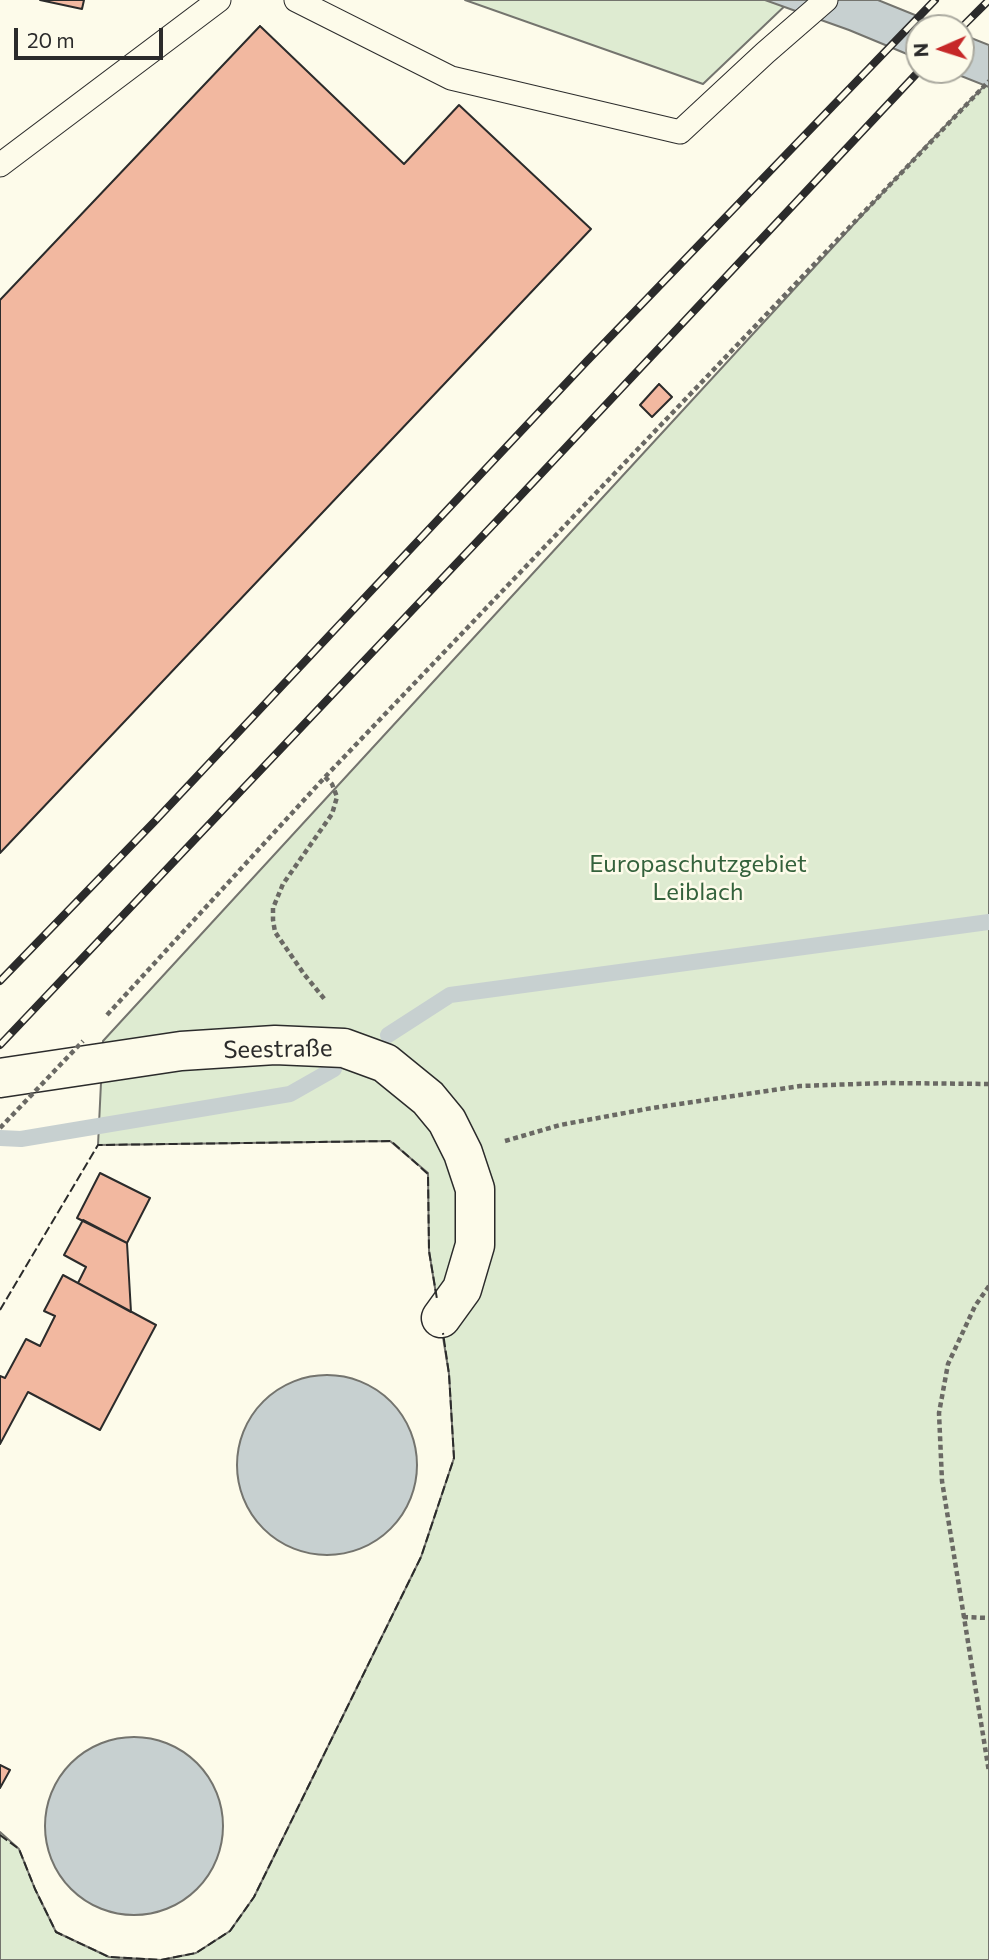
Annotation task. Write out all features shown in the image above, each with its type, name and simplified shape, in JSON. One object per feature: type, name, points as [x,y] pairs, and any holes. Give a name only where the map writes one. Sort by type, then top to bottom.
[{"type":"street","name":"Seestraße","points":[[0,1079],[181,1051],[275,1045],[344,1048],[385,1063],[428,1098],[447,1121],[463,1153],[475,1189],[475,1245],[461,1289],[441,1318]]},
{"type":"lane","points":[[0,165],[219,0]]},
{"type":"lane","points":[[296,0],[451,78],[680,132],[826,0]]},
{"type":"path","points":[[101,1021],[325,777],[989,81]]},
{"type":"path","points":[[325,777],[337,797],[332,814],[283,884],[273,908],[273,920],[275,932],[289,953],[345,1026],[344,1048]]},
{"type":"path","points":[[0,1128],[92,1031]]},
{"type":"path","points":[[463,1153],[573,1122],[800,1086],[989,1084]]},
{"type":"path","points":[[989,1286],[975,1307],[948,1364],[939,1413],[942,1480],[989,1772]]},
{"type":"path","points":[[963,1617],[989,1618]]},
{"type":"green space","points":[[465,0],[791,0],[703,84]]},
{"type":"green space","name":"Europaschutzgebiet Leiblach","points":[[989,81],[989,1960],[161,1960],[196,1953],[230,1931],[254,1897],[421,1557],[454,1458],[449,1374],[429,1251],[428,1173],[390,1141],[98,1145],[103,1041],[923,149]]},
{"type":"green space","points":[[0,1832],[19,1849],[56,1932],[109,1957],[161,1960],[0,1960]]},
{"type":"shaded area","points":[[765,0],[878,0],[912,14],[905,14],[905,53]]},
{"type":"shaded area","points":[[975,40],[989,45],[989,87],[975,81]]},
{"type":"shaded area","points":[[327,1375],[361,1382],[391,1401],[410,1431],[417,1465],[410,1499],[391,1529],[361,1548],[327,1555],[293,1548],[263,1529],[244,1499],[237,1465],[244,1431],[263,1401],[293,1382]]},
{"type":"shaded area","points":[[134,1737],[168,1744],[197,1763],[216,1792],[223,1826],[216,1860],[197,1889],[168,1908],[134,1915],[100,1908],[71,1889],[52,1860],[45,1826],[52,1792],[71,1763],[100,1744]]},
{"type":"building","points":[[40,0],[84,0],[82,9]]},
{"type":"building","points":[[260,26],[404,164],[459,105],[591,229],[0,853],[0,300]]},
{"type":"building","points":[[659,384],[672,397],[652,417],[640,405]]},
{"type":"building","points":[[100,1173],[150,1198],[127,1243],[77,1218]]},
{"type":"building","points":[[83,1220],[127,1243],[131,1312],[78,1283],[86,1267],[64,1255]]},
{"type":"building","points":[[63,1275],[156,1325],[100,1430],[28,1392],[0,1444],[0,1376],[5,1378],[26,1339],[40,1346],[55,1316],[44,1311]]},
{"type":"building","points":[[0,1765],[10,1770],[0,1788]]},
{"type":"waterway","points":[[388,1035],[450,995],[989,922]]},
{"type":"waterway","points":[[0,1138],[21,1139],[290,1094],[334,1069]]},
{"type":"railway","points":[[0,981],[155,821],[587,361],[935,0]]},
{"type":"railway","points":[[975,14],[989,0]]},
{"type":"railway","points":[[0,1045],[907,84]]},
{"type":"fence","points":[[0,1310],[98,1145],[391,1141],[428,1174],[429,1251],[437,1299]]},
{"type":"fence","points":[[0,1835],[19,1849],[56,1932],[109,1957],[161,1960],[196,1953],[230,1931],[254,1897],[421,1557],[454,1458],[449,1374],[443,1333]]}]
